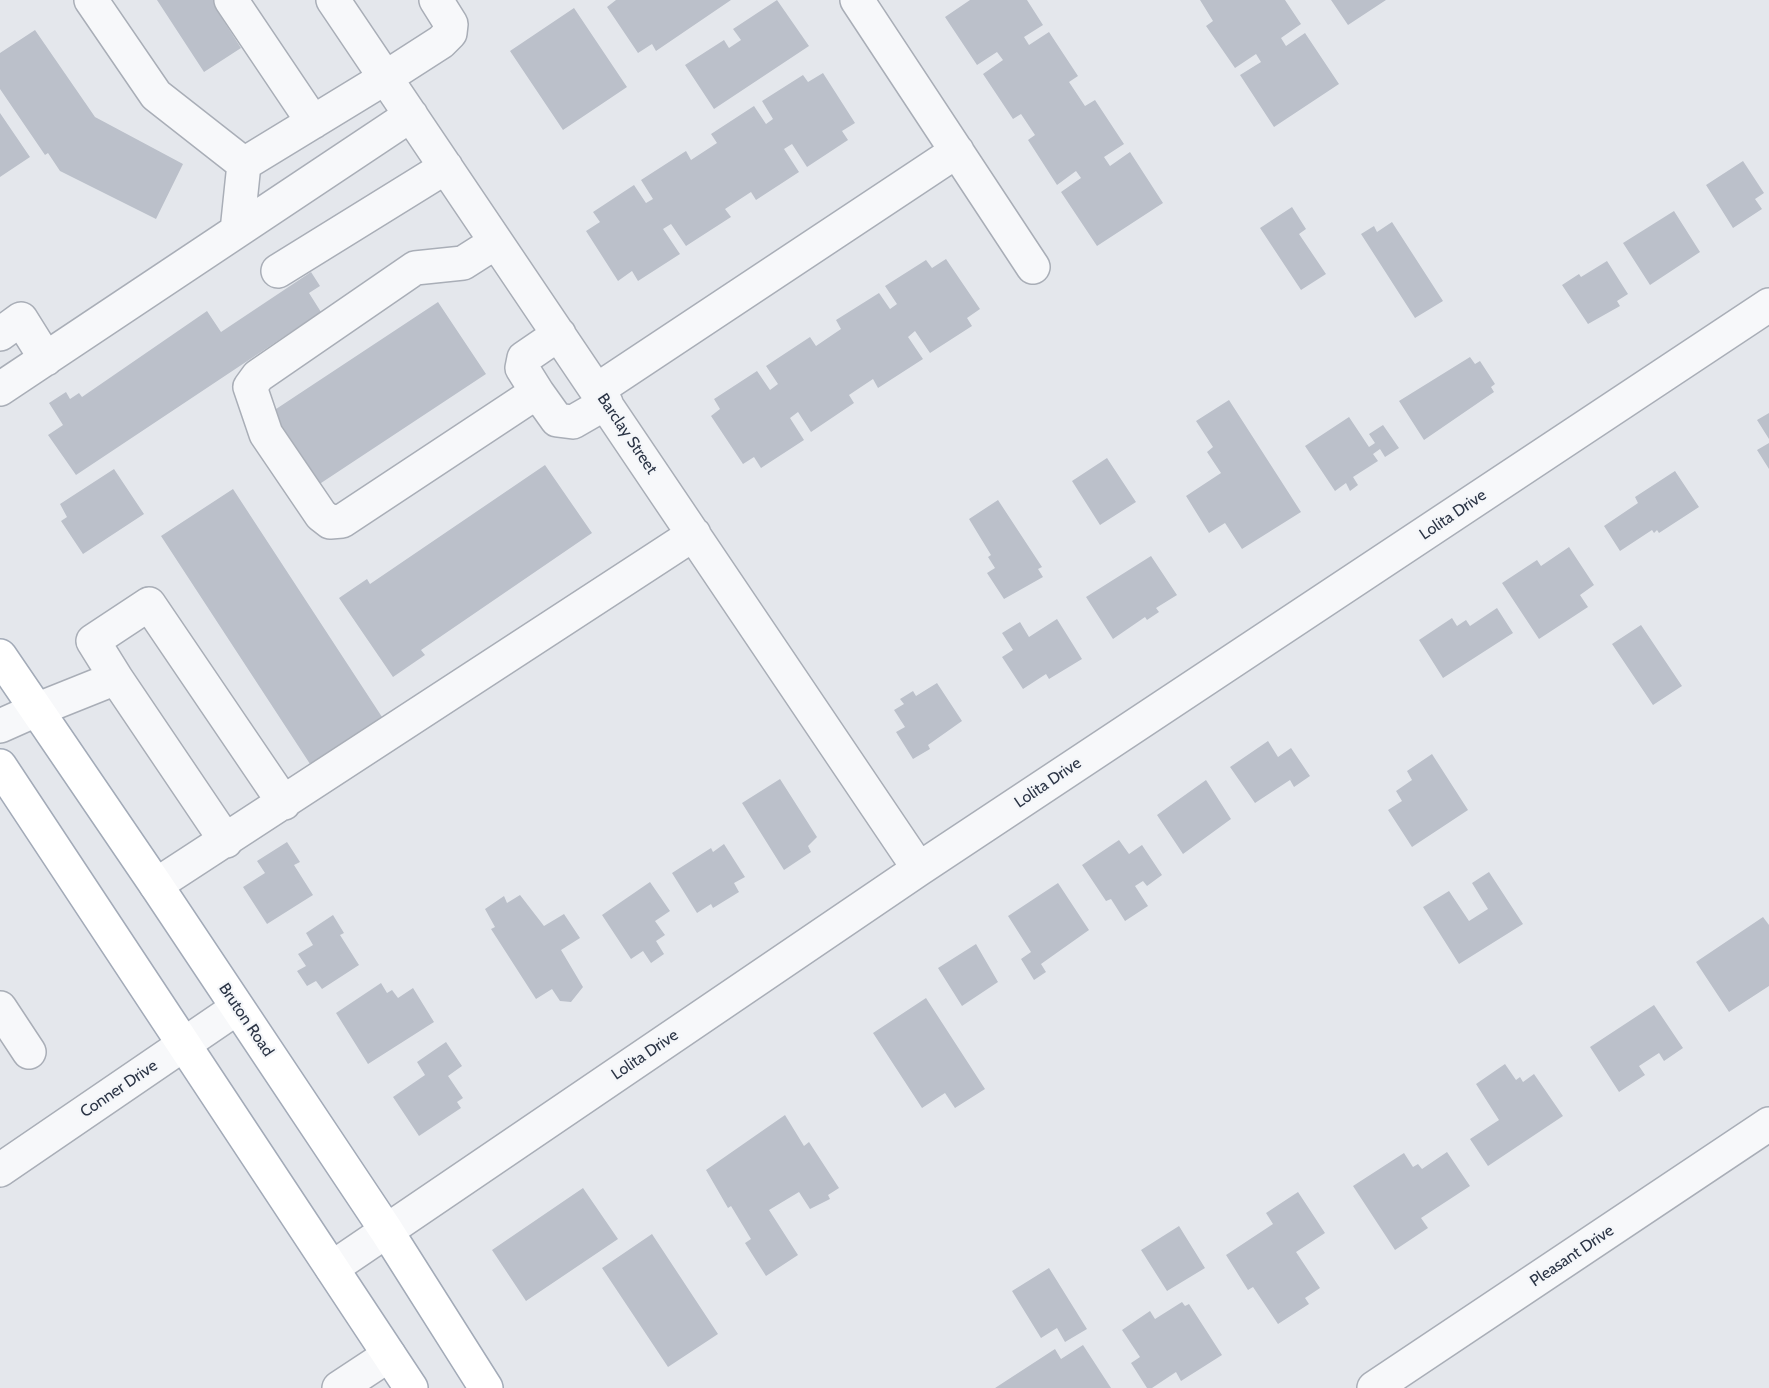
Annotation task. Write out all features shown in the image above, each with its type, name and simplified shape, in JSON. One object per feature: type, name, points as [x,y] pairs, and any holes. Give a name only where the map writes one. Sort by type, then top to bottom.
[{"type":"main road","name":"Bruton Road","points":[[0,656],[386,1230],[486,1388]]},
{"type":"main road","points":[[0,766],[411,1388]]},
{"type":"street","points":[[231,0],[313,122]]},
{"type":"street","name":"Barclay Street","points":[[333,0],[920,869]]},
{"type":"street","points":[[244,164],[441,42],[450,33],[451,24],[436,0]]},
{"type":"street","points":[[857,0],[1033,267]]},
{"type":"street","points":[[93,1],[156,95],[244,164]]},
{"type":"street","points":[[0,389],[411,116]]},
{"type":"street","points":[[559,334],[524,358],[522,368],[557,420],[573,422],[602,397],[957,151]]},
{"type":"street","points":[[237,231],[244,164]]},
{"type":"street","points":[[278,271],[446,167]]},
{"type":"street","points":[[496,242],[463,263],[415,268],[258,376],[250,387],[266,434],[321,515],[330,522],[342,521],[537,392]]},
{"type":"street","name":"Lolita Drive","points":[[332,1268],[920,869],[1769,305]]},
{"type":"street","points":[[0,334],[21,319],[46,358]]},
{"type":"street","points":[[156,885],[694,534]]},
{"type":"street","points":[[226,841],[93,641],[149,604],[284,803]]},
{"type":"street","points":[[0,726],[116,678]]},
{"type":"street","points":[[0,1008],[29,1052]]},
{"type":"street","name":"Conner Drive","points":[[0,1170],[237,1008]]},
{"type":"street","name":"Pleasant Drive","points":[[1374,1388],[1769,1124]]},
{"type":"street","points":[[339,1388],[389,1355]]},
{"type":"building","points":[[157,0],[214,0],[221,10],[218,12],[241,48],[204,72]]},
{"type":"building","points":[[616,0],[731,0],[656,51],[652,44],[638,53],[607,7]]},
{"type":"building","points":[[777,0],[809,46],[714,109],[685,65],[724,40],[729,48],[741,40],[733,29]]},
{"type":"building","points":[[970,0],[1027,0],[1043,25],[1024,37],[1029,45],[1049,32],[1078,76],[1069,82],[1085,106],[1095,100],[1124,144],[1104,157],[1110,166],[1130,152],[1163,203],[1097,246],[1061,192],[1081,178],[1076,171],[1057,185],[1028,140],[1035,135],[1021,114],[1013,119],[983,74],[1003,60],[997,52],[977,65],[945,17]]},
{"type":"building","points":[[1200,0],[1285,0],[1301,24],[1281,38],[1286,46],[1305,33],[1339,84],[1274,127],[1240,75],[1261,62],[1256,54],[1235,68],[1206,26],[1213,21]]},
{"type":"building","points":[[1331,0],[1386,0],[1348,25]]},
{"type":"building","points":[[574,8],[627,87],[563,130],[510,51]]},
{"type":"building","points":[[35,30],[95,117],[183,164],[156,219],[60,171],[48,153],[45,155],[0,89],[0,53]]},
{"type":"building","points":[[823,73],[855,123],[842,131],[848,140],[807,167],[792,144],[784,149],[799,172],[756,200],[751,192],[725,209],[731,217],[686,246],[671,224],[663,229],[680,254],[638,281],[632,271],[618,281],[586,231],[600,222],[593,212],[634,185],[646,203],[653,199],[641,180],[686,151],[691,160],[717,143],[711,134],[754,106],[766,124],[773,119],[762,101],[803,75],[808,82]]},
{"type":"building","points":[[0,113],[30,157],[0,177]]},
{"type":"building","points":[[1743,161],[1764,193],[1755,199],[1762,209],[1733,228],[1706,185]]},
{"type":"building","points":[[1292,207],[1306,229],[1299,234],[1326,274],[1301,290],[1260,228]]},
{"type":"building","points":[[1674,211],[1700,252],[1650,285],[1623,243]]},
{"type":"building","points":[[1392,222],[1443,301],[1415,318],[1361,234],[1374,226],[1377,232]]},
{"type":"building","points":[[946,259],[980,309],[967,318],[972,326],[930,353],[915,331],[908,337],[923,359],[878,388],[873,379],[849,395],[854,403],[811,432],[798,412],[790,418],[804,440],[761,468],[754,457],[743,464],[711,416],[720,409],[714,399],[757,371],[770,390],[778,384],[766,366],[810,337],[816,346],[841,329],[836,320],[879,293],[890,309],[897,304],[885,286],[926,260],[932,268]]},
{"type":"building","points":[[1607,261],[1628,294],[1617,301],[1620,306],[1588,324],[1562,285],[1579,274],[1581,277]]},
{"type":"building","points":[[311,272],[320,286],[309,293],[321,312],[76,475],[48,435],[63,425],[49,403],[66,392],[70,399],[79,393],[82,397],[207,311],[221,332]]},
{"type":"building","points":[[438,302],[486,374],[315,487],[267,415]]},
{"type":"building","points":[[1470,357],[1475,364],[1480,361],[1495,384],[1491,387],[1494,392],[1424,440],[1399,401]]},
{"type":"building","points":[[1229,400],[1301,512],[1242,549],[1225,523],[1209,533],[1186,496],[1221,473],[1207,452],[1213,447],[1196,421]]},
{"type":"building","points":[[1769,413],[1769,439],[1757,420]]},
{"type":"building","points":[[1349,417],[1369,447],[1375,443],[1369,434],[1383,425],[1399,448],[1385,457],[1380,449],[1373,454],[1378,461],[1353,477],[1358,485],[1350,491],[1346,483],[1335,491],[1305,446]]},
{"type":"building","points":[[1769,443],[1769,469],[1757,450]]},
{"type":"building","points":[[1107,458],[1136,502],[1100,525],[1072,481]]},
{"type":"building","points":[[545,465],[592,533],[421,650],[425,655],[393,677],[339,598],[367,579],[370,584]]},
{"type":"building","points":[[114,469],[144,514],[83,554],[61,521],[67,517],[60,504]]},
{"type":"building","points":[[1675,471],[1699,507],[1659,533],[1657,530],[1654,533],[1652,530],[1620,551],[1604,526],[1638,503],[1635,497]]},
{"type":"building","points":[[233,489],[384,720],[312,767],[161,536]]},
{"type":"building","points":[[998,500],[1042,567],[1038,569],[1043,577],[1004,599],[987,573],[995,568],[988,557],[991,555],[969,519]]},
{"type":"building","points":[[1569,547],[1594,585],[1580,595],[1588,607],[1539,639],[1502,583],[1537,560],[1541,566]]},
{"type":"building","points":[[1151,556],[1177,595],[1156,608],[1159,612],[1147,620],[1145,617],[1113,639],[1086,597]]},
{"type":"building","points":[[1497,608],[1513,633],[1443,678],[1419,640],[1452,618],[1457,626],[1466,620],[1470,626]]},
{"type":"building","points":[[1057,619],[1082,659],[1049,679],[1046,674],[1023,689],[1002,657],[1013,650],[1002,633],[1020,622],[1029,637]]},
{"type":"building","points":[[1641,625],[1682,686],[1653,705],[1612,644]]},
{"type":"building","points":[[937,683],[962,721],[928,745],[930,749],[913,759],[896,732],[905,727],[894,710],[904,704],[900,699],[913,691],[916,696]]},
{"type":"building","points":[[1268,741],[1278,757],[1291,748],[1310,776],[1294,787],[1290,780],[1255,803],[1230,767]]},
{"type":"building","points":[[1432,754],[1468,810],[1412,847],[1388,810],[1402,801],[1396,791],[1412,780],[1407,771]]},
{"type":"building","points":[[780,779],[817,837],[808,846],[811,852],[784,870],[742,803]]},
{"type":"building","points":[[1206,780],[1231,819],[1183,854],[1157,815]]},
{"type":"building","points":[[1119,840],[1129,854],[1142,845],[1162,875],[1147,886],[1143,881],[1135,886],[1148,906],[1125,921],[1111,899],[1106,901],[1082,865]]},
{"type":"building","points":[[287,842],[300,862],[294,865],[313,895],[267,924],[243,887],[265,873],[257,861]]},
{"type":"building","points":[[724,844],[745,877],[734,883],[739,892],[713,908],[711,904],[697,913],[672,873],[711,848],[713,852]]},
{"type":"building","points":[[1489,872],[1523,924],[1459,964],[1423,907],[1449,891],[1469,921],[1488,909],[1472,883]]},
{"type":"building","points":[[650,882],[670,911],[655,921],[665,935],[656,941],[664,954],[651,963],[643,951],[631,959],[602,915]]},
{"type":"building","points":[[1058,883],[1089,930],[1041,964],[1046,972],[1034,980],[1021,959],[1031,952],[1008,916]]},
{"type":"building","points":[[520,895],[544,926],[564,914],[580,938],[561,950],[583,987],[571,1002],[560,1001],[552,989],[536,999],[491,929],[495,927],[485,909],[504,896],[507,903]]},
{"type":"building","points":[[333,915],[344,933],[340,935],[359,965],[322,989],[316,981],[307,986],[297,971],[306,966],[298,954],[313,945],[306,933]]},
{"type":"building","points":[[1763,917],[1769,925],[1769,986],[1729,1012],[1696,962]]},
{"type":"building","points":[[976,944],[998,982],[962,1006],[938,968]]},
{"type":"building","points":[[381,983],[387,993],[392,990],[398,998],[413,988],[434,1022],[368,1064],[336,1013]]},
{"type":"building","points":[[926,998],[985,1089],[955,1108],[945,1093],[922,1108],[873,1033]]},
{"type":"building","points":[[1654,1005],[1683,1048],[1664,1061],[1659,1053],[1639,1066],[1645,1075],[1619,1092],[1590,1047]]},
{"type":"building","points":[[446,1042],[462,1066],[448,1076],[463,1098],[457,1102],[461,1108],[419,1136],[393,1097],[425,1075],[417,1062]]},
{"type":"building","points":[[1505,1064],[1516,1080],[1520,1077],[1523,1082],[1534,1074],[1563,1116],[1488,1166],[1470,1139],[1499,1120],[1476,1084]]},
{"type":"building","points":[[785,1115],[804,1146],[809,1142],[839,1188],[828,1195],[830,1199],[810,1209],[799,1192],[769,1210],[798,1255],[766,1276],[745,1243],[751,1239],[731,1206],[728,1208],[706,1170]]},
{"type":"building","points":[[1447,1152],[1470,1186],[1421,1218],[1428,1228],[1395,1250],[1353,1186],[1404,1153],[1413,1167],[1418,1164],[1422,1169]]},
{"type":"building","points":[[583,1188],[618,1239],[526,1301],[492,1250]]},
{"type":"building","points":[[1298,1192],[1325,1233],[1296,1252],[1320,1288],[1305,1298],[1309,1304],[1278,1324],[1253,1287],[1248,1290],[1226,1255],[1273,1224],[1266,1213]]},
{"type":"building","points":[[1179,1226],[1205,1268],[1167,1291],[1141,1250]]},
{"type":"building","points":[[652,1234],[718,1334],[668,1367],[602,1268]]},
{"type":"building","points":[[1049,1268],[1087,1329],[1065,1342],[1057,1328],[1041,1338],[1012,1291]]},
{"type":"building","points":[[1182,1302],[1185,1306],[1189,1304],[1222,1355],[1181,1381],[1176,1372],[1152,1388],[1147,1388],[1131,1363],[1140,1357],[1122,1330],[1150,1311],[1155,1319]]},
{"type":"building","points":[[1083,1345],[1111,1388],[995,1388],[1055,1349],[1061,1359]]}]
